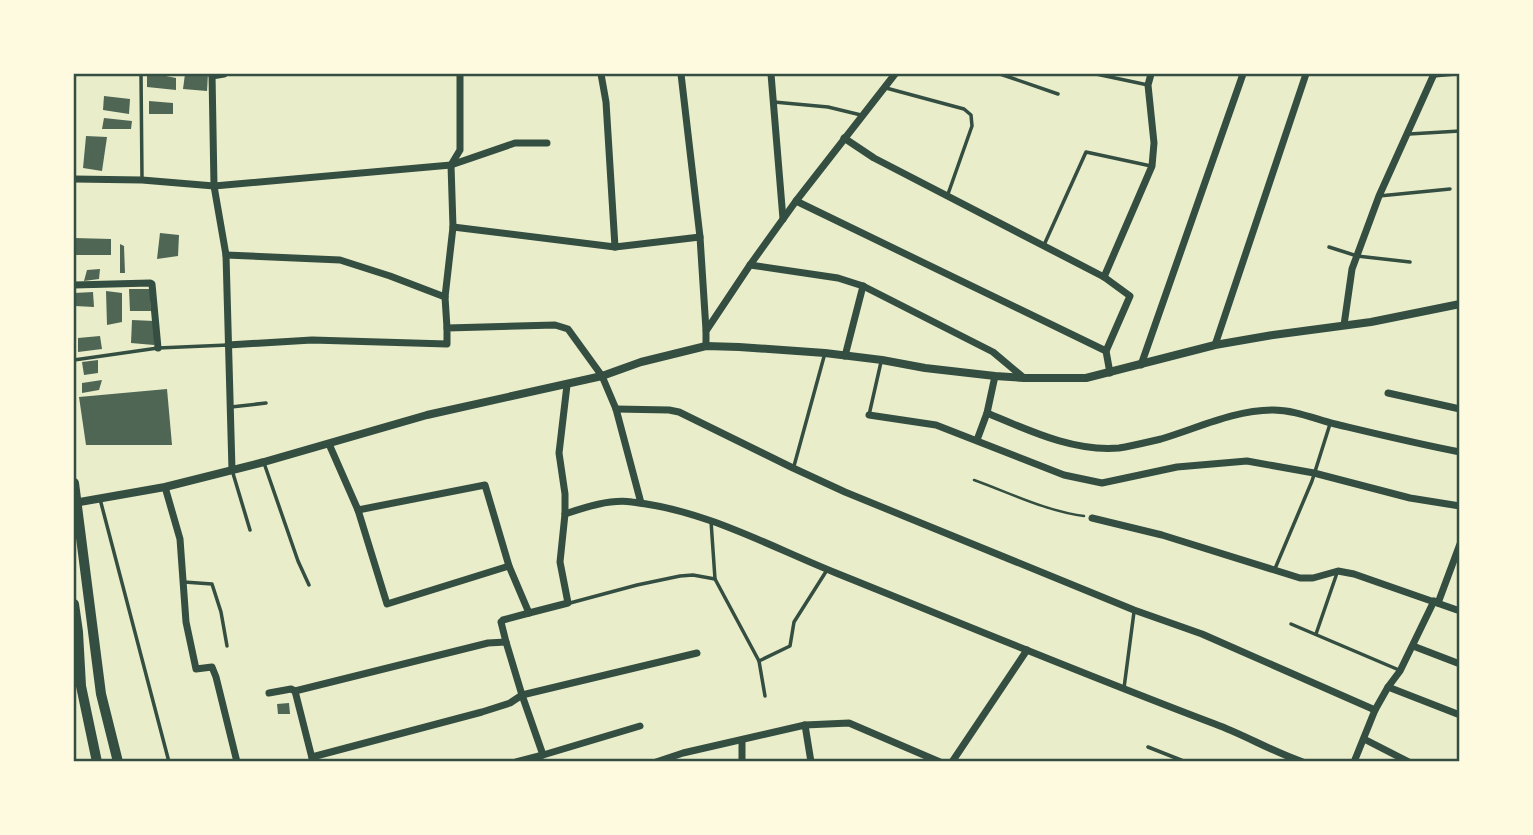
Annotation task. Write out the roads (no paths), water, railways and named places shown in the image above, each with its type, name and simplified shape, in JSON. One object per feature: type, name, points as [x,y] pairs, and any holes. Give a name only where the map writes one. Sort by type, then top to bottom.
[{"type":"main road","points":[[74,483],[101,694],[118,761]]},
{"type":"main road","points":[[74,604],[78,632],[77,686],[97,761]]},
{"type":"street","points":[[224,74],[212,74],[214,186],[226,255],[233,470]]},
{"type":"street","points":[[228,345],[312,340],[447,344],[444,297],[453,227],[452,165],[460,150],[460,74]]},
{"type":"street","points":[[601,74],[606,102],[615,247]]},
{"type":"street","points":[[681,74],[700,237],[706,346]]},
{"type":"street","points":[[771,74],[783,219]]},
{"type":"street","points":[[706,331],[796,201],[895,74]]},
{"type":"street","points":[[1104,277],[1152,166],[1154,143],[1148,85],[1151,74]]},
{"type":"street","points":[[1141,365],[1243,74]]},
{"type":"street","points":[[1215,345],[1306,74]]},
{"type":"street","points":[[1344,325],[1352,269],[1379,196],[1434,75]]},
{"type":"street","points":[[845,138],[874,158],[1104,277],[1130,296],[1106,351],[1110,373]]},
{"type":"street","points":[[74,179],[142,180],[214,186],[452,165],[515,144],[547,143]]},
{"type":"street","points":[[796,201],[1106,351]]},
{"type":"street","points":[[453,227],[615,247],[700,237]]},
{"type":"street","points":[[226,255],[340,260],[444,297]]},
{"type":"street","points":[[750,265],[838,278],[863,286],[993,352],[1024,378]]},
{"type":"street","points":[[74,285],[152,284],[158,348]]},
{"type":"street","points":[[845,356],[863,286]]},
{"type":"street","points":[[75,502],[166,487],[427,415],[567,385],[641,362],[706,346],[825,353],[995,376],[1086,378],[1215,345],[1371,322],[1460,304]]},
{"type":"street","points":[[447,328],[555,325],[568,329],[602,376],[615,409],[641,503]]},
{"type":"street","points":[[977,440],[987,413],[995,376]]},
{"type":"street","points":[[543,755],[501,622],[568,604],[560,562],[565,494],[559,453],[567,385]]},
{"type":"street","points":[[1388,393],[1460,409]]},
{"type":"street","points":[[615,409],[679,412],[845,492],[1135,610],[1202,634],[1375,710]]},
{"type":"street","points":[[987,413],[1035,433],[1075,445],[1120,448],[1160,439],[1214,420],[1272,410],[1294,412],[1417,444],[1460,452]]},
{"type":"street","points":[[869,415],[936,425],[1064,475],[1102,483],[1177,467],[1247,461],[1314,473],[1410,498],[1460,506]]},
{"type":"street","points":[[329,444],[358,510],[387,604],[509,566]]},
{"type":"street","points":[[358,510],[485,485],[509,566],[529,613]]},
{"type":"street","points":[[166,487],[180,539],[186,622],[196,669],[212,667],[237,761]]},
{"type":"street","points":[[565,514],[591,506],[628,501],[711,520],[827,570],[1237,732],[1284,758],[1303,761]]},
{"type":"street","points":[[1093,517],[1300,578],[1313,578],[1338,571],[1354,573],[1460,611]]},
{"type":"street","points":[[1354,761],[1375,710],[1401,671],[1436,602],[1459,545]]},
{"type":"street","points":[[269,693],[291,689],[295,691],[488,643],[506,642]]},
{"type":"street","points":[[1413,646],[1460,663]]},
{"type":"street","points":[[952,761],[1027,650]]},
{"type":"street","points":[[295,691],[313,759],[482,712],[510,703],[522,695],[697,653]]},
{"type":"street","points":[[1388,687],[1460,715]]},
{"type":"street","points":[[656,761],[805,725],[849,723],[940,761]]},
{"type":"street","points":[[805,725],[811,761]]},
{"type":"street","points":[[516,761],[640,726]]},
{"type":"street","points":[[1364,739],[1409,761]]},
{"type":"street","points":[[742,740],[742,761]]},
{"type":"lane","points":[[141,74],[142,180]]},
{"type":"lane","points":[[1000,74],[1058,94]]},
{"type":"lane","points":[[1096,74],[1148,85]]},
{"type":"lane","points":[[1434,75],[1455,74]]},
{"type":"lane","points":[[886,88],[964,109],[971,116],[972,126],[947,196]]},
{"type":"lane","points":[[774,102],[828,107],[862,116]]},
{"type":"lane","points":[[1406,134],[1460,131]]},
{"type":"lane","points":[[1044,245],[1086,152],[1152,166]]},
{"type":"lane","points":[[1379,196],[1450,189]]},
{"type":"lane","points":[[1329,247],[1357,256],[1410,262]]},
{"type":"lane","points":[[74,360],[158,348],[228,345]]},
{"type":"lane","points":[[793,468],[825,353]]},
{"type":"lane","points":[[869,415],[882,360]]},
{"type":"lane","points":[[231,407],[266,402]]},
{"type":"lane","points":[[1274,571],[1314,473],[1331,422]]},
{"type":"lane","points":[[264,462],[309,586]]},
{"type":"lane","points":[[233,470],[250,530]]},
{"type":"lane","points":[[100,499],[169,761]]},
{"type":"lane","points":[[711,520],[715,579],[759,662],[765,696]]},
{"type":"lane","points":[[759,662],[790,646],[794,622],[827,570]]},
{"type":"lane","points":[[1317,634],[1338,571]]},
{"type":"lane","points":[[568,604],[680,576],[693,575],[715,579]]},
{"type":"lane","points":[[183,582],[212,584],[221,611],[227,646]]},
{"type":"lane","points":[[1124,689],[1135,610]]},
{"type":"lane","points":[[1291,624],[1401,671]]},
{"type":"lane","points":[[1148,747],[1186,761]]}]
